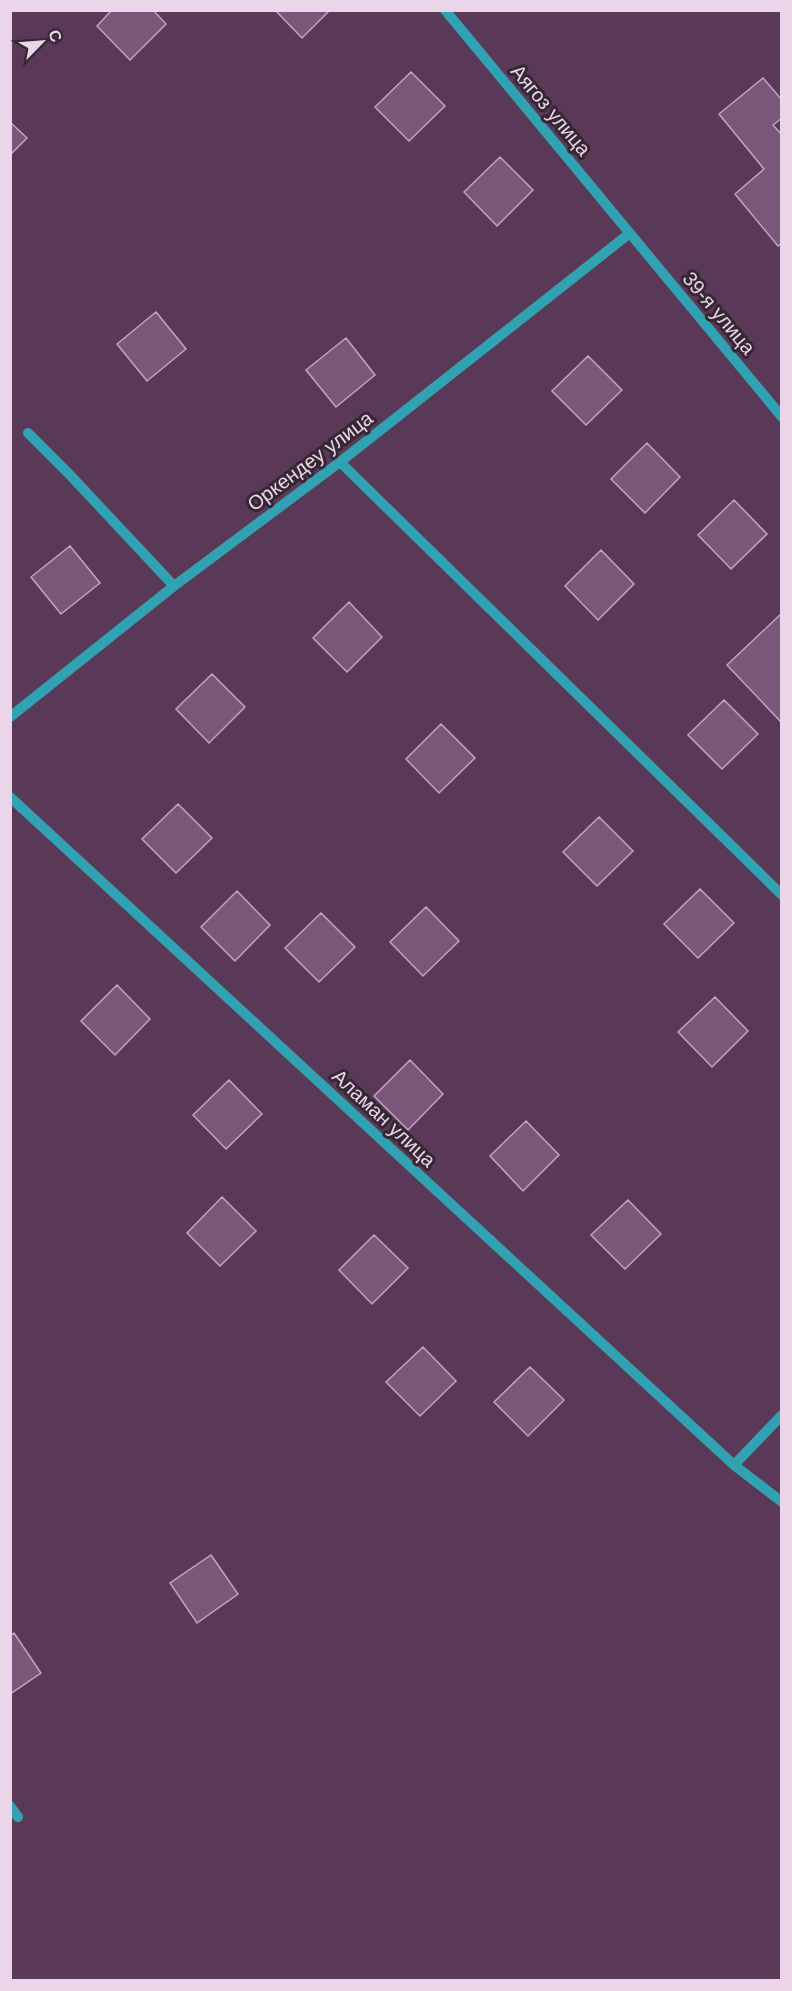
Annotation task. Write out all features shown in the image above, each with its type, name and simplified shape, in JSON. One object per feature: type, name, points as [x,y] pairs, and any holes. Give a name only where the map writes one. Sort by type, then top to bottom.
[{"type":"street","name":"Аягоз улица","points":[[445,10],[630,233]]},
{"type":"street","name":"39-я улица","points":[[630,233],[782,417]]},
{"type":"street","name":"Оркендеу улица","points":[[10,717],[174,586],[340,462],[630,233]]},
{"type":"street","points":[[28,433],[70,474],[174,586]]},
{"type":"street","points":[[340,462],[782,895]]},
{"type":"street","name":"Аламан улица","points":[[10,797],[734,1466],[782,1502]]},
{"type":"street","points":[[734,1466],[782,1416]]},
{"type":"street","points":[[10,1806],[18,1817]]},
{"type":"building","points":[[112,10],[153,10],[166,24],[130,60],[97,26]]},
{"type":"building","points":[[275,10],[330,10],[302,38]]},
{"type":"building","points":[[411,72],[445,106],[409,141],[375,107]]},
{"type":"building","points":[[763,78],[782,100],[782,118],[773,125],[782,135],[782,243],[778,246],[735,194],[764,169],[719,114]]},
{"type":"building","points":[[10,122],[27,138],[10,155]]},
{"type":"building","points":[[500,157],[533,190],[497,226],[464,192]]},
{"type":"building","points":[[156,312],[186,349],[147,381],[117,344]]},
{"type":"building","points":[[346,338],[375,375],[336,407],[306,370]]},
{"type":"building","points":[[588,356],[622,390],[586,425],[552,391]]},
{"type":"building","points":[[647,443],[680,477],[645,513],[611,479]]},
{"type":"building","points":[[734,500],[767,534],[731,569],[698,535]]},
{"type":"building","points":[[70,546],[100,583],[61,614],[31,577]]},
{"type":"building","points":[[601,550],[634,584],[598,620],[565,586]]},
{"type":"building","points":[[349,602],[382,637],[347,672],[313,638]]},
{"type":"building","points":[[782,613],[782,723],[727,665]]},
{"type":"building","points":[[212,674],[245,707],[209,743],[176,709]]},
{"type":"building","points":[[724,700],[758,734],[722,769],[688,735]]},
{"type":"building","points":[[441,724],[475,758],[439,793],[406,759]]},
{"type":"building","points":[[178,804],[212,838],[176,873],[142,839]]},
{"type":"building","points":[[599,817],[633,851],[597,886],[563,852]]},
{"type":"building","points":[[700,889],[734,923],[698,958],[664,924]]},
{"type":"building","points":[[237,891],[270,925],[235,961],[201,927]]},
{"type":"building","points":[[426,907],[459,941],[423,976],[390,942]]},
{"type":"building","points":[[321,913],[355,947],[319,982],[285,948]]},
{"type":"building","points":[[117,985],[150,1019],[115,1055],[81,1021]]},
{"type":"building","points":[[715,997],[748,1031],[712,1067],[678,1032]]},
{"type":"building","points":[[410,1060],[443,1094],[408,1130],[374,1096]]},
{"type":"building","points":[[229,1080],[262,1114],[226,1149],[193,1115]]},
{"type":"building","points":[[526,1121],[559,1155],[523,1191],[490,1156]]},
{"type":"building","points":[[222,1197],[256,1231],[220,1266],[187,1233]]},
{"type":"building","points":[[628,1200],[661,1234],[625,1269],[591,1235]]},
{"type":"building","points":[[374,1235],[408,1268],[372,1304],[339,1270]]},
{"type":"building","points":[[423,1347],[456,1381],[420,1416],[386,1382]]},
{"type":"building","points":[[530,1367],[564,1400],[528,1436],[494,1402]]},
{"type":"building","points":[[211,1555],[238,1594],[197,1623],[170,1583]]},
{"type":"building","points":[[14,1633],[41,1673],[10,1694],[10,1636]]}]
